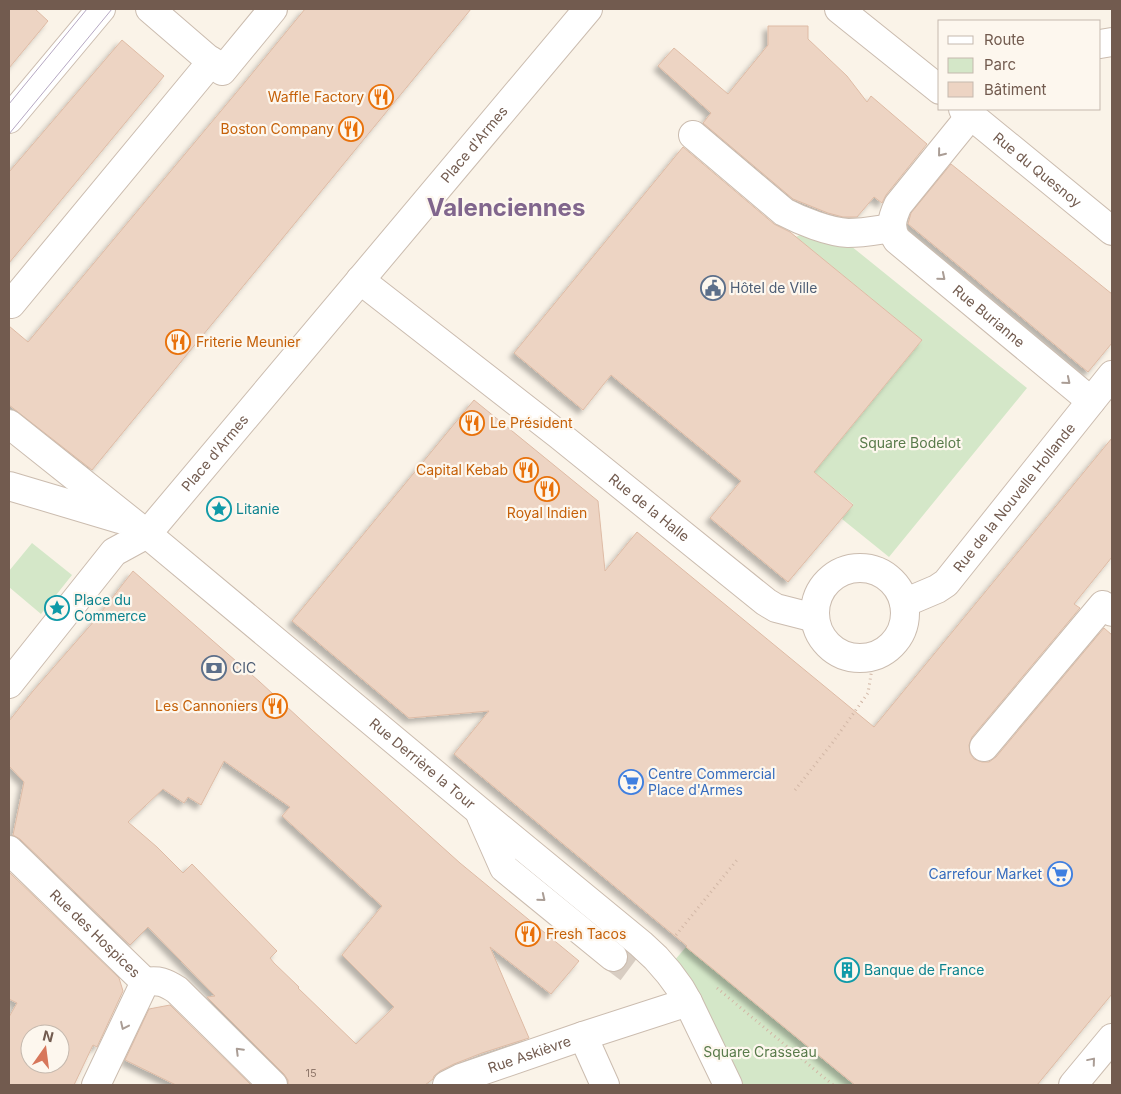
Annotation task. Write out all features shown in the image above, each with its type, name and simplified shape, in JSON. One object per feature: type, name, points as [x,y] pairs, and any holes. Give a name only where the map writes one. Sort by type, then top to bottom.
[{"type":"street","points":[[9,119],[101,9]]},
{"type":"street","points":[[150,9],[217,66]]},
{"type":"street","points":[[11,304],[217,66],[273,9]]},
{"type":"street","name":"Place d'Armes","points":[[147,534],[588,9]]},
{"type":"street","points":[[839,9],[938,88]]},
{"type":"street","points":[[693,135],[784,212],[837,231],[850,233],[892,228],[892,221],[898,205],[967,112]]},
{"type":"street","name":"Rue du Quesnoy","points":[[967,112],[1112,231]]},
{"type":"street","name":"Rue Burianne","points":[[892,228],[897,240],[1091,401]]},
{"type":"street","name":"Rue de la Halle","points":[[360,280],[559,435],[766,602],[776,608],[815,618]]},
{"type":"street","name":"Rue de la Nouvelle Hollande","points":[[904,603],[937,589],[946,583],[1112,375]]},
{"type":"street","points":[[9,424],[147,534]]},
{"type":"street","points":[[9,486],[119,518],[147,534]]},
{"type":"street","points":[[11,676],[114,552],[147,534]]},
{"type":"street","name":"Rue Derrière la Tour","points":[[147,534],[478,810],[628,932],[669,973],[688,1002]]},
{"type":"street","points":[[852,569],[871,570],[881,573],[896,586],[904,603],[902,631],[891,647],[874,656],[854,658],[845,656],[828,645],[817,628],[815,608],[821,590],[834,576],[852,569]]},
{"type":"street","points":[[984,747],[1103,604],[1112,612]]},
{"type":"street","points":[[478,810],[504,868],[613,956]]},
{"type":"street","name":"Rue des Hospices","points":[[9,850],[144,982],[156,981],[168,984],[177,990],[273,1085]]},
{"type":"street","points":[[96,1085],[144,982]]},
{"type":"street","points":[[688,1002],[728,1085]]},
{"type":"street","name":"Rue Askièvre","points":[[447,1085],[461,1078],[688,1002]]},
{"type":"street","points":[[583,1036],[605,1085]]},
{"type":"street","points":[[1073,1085],[1112,1038]]},
{"type":"path","points":[[795,790],[868,693],[874,656]]},
{"type":"path","points":[[656,958],[737,860]]},
{"type":"path","points":[[714,985],[834,1085]]},
{"type":"green space","name":"Square Bodelot","points":[[800,235],[817,241],[851,246],[1027,388],[889,557],[842,519],[853,504],[814,472],[922,340],[796,237]]},
{"type":"green space","points":[[32,543],[72,575],[41,614],[9,587],[9,571]]},
{"type":"green space","name":"Square Crasseau","points":[[686,947],[854,1085],[741,1085],[674,961]]},
{"type":"building","points":[[9,9],[35,9],[48,21],[9,68]]},
{"type":"building","points":[[305,9],[471,9],[92,470],[9,405],[9,326],[28,342]]},
{"type":"building","points":[[768,26],[808,26],[808,39],[847,76],[867,102],[871,96],[927,144],[886,195],[882,203],[874,197],[857,217],[843,217],[828,213],[793,199],[703,123],[711,113],[658,66],[674,48],[728,94],[768,45]]},
{"type":"building","points":[[122,40],[164,76],[9,263],[9,172]]},
{"type":"building","points":[[683,147],[774,224],[790,232],[922,340],[814,472],[853,505],[788,582],[710,518],[741,481],[611,375],[583,410],[514,353]]},
{"type":"building","points":[[951,164],[1112,294],[1112,343],[1088,372],[908,224],[911,213]]},
{"type":"building","name":"Centre Commercial Place d'Armes","points":[[474,400],[598,501],[605,571],[637,532],[874,727],[1112,438],[1112,557],[1074,604],[1080,608],[972,737],[969,745],[970,753],[974,759],[989,762],[996,757],[1104,628],[1112,635],[1112,994],[1037,1085],[855,1085],[454,754],[489,711],[409,718],[292,621]]},
{"type":"building","points":[[133,571],[260,682],[460,863],[579,961],[551,994],[490,947],[529,1038],[454,1064],[440,1071],[425,1085],[288,1085],[288,1080],[284,1074],[207,997],[215,996],[148,927],[130,945],[20,839],[13,835],[24,782],[9,766],[9,721],[95,620]],"holes":[[[224,761],[290,807],[282,816],[382,906],[342,955],[394,1007],[356,1044],[274,963],[270,958],[277,951],[192,864],[183,873],[128,822],[163,789],[184,803],[188,797],[201,805]]]},
{"type":"building","points":[[9,872],[119,978],[123,991],[97,1047],[93,1045],[74,1085],[9,1085],[9,1017],[17,1003],[9,999]]},
{"type":"building","points":[[170,1005],[251,1085],[176,1085],[125,1060],[149,1009]]},
{"type":"tunnel","points":[[613,957],[629,969]]},
{"type":"tram line","points":[[9,104],[87,9]]},
{"type":"tram line","points":[[9,134],[112,9]]},
{"type":"place","name":"Waffle Factory","points":[[381,97]]},
{"type":"place","name":"Boston Company","points":[[351,129]]},
{"type":"place","name":"Hôtel de Ville","points":[[713,288]]},
{"type":"place","name":"Friterie Meunier","points":[[178,342]]},
{"type":"place","name":"Le Président","points":[[472,423]]},
{"type":"place","name":"Capital Kebab","points":[[526,470]]},
{"type":"place","name":"Royal Indien","points":[[547,489]]},
{"type":"place","name":"Litanie","points":[[219,509]]},
{"type":"place","name":"Place du Commerce","points":[[57,608]]},
{"type":"place","name":"CIC","points":[[214,668]]},
{"type":"place","name":"Les Cannoniers","points":[[275,706]]},
{"type":"place","name":"Centre Commercial Place d'Armes","points":[[631,782]]},
{"type":"place","name":"Carrefour Market","points":[[1060,874]]},
{"type":"place","name":"Fresh Tacos","points":[[528,934]]},
{"type":"place","name":"Banque de France","points":[[847,970]]},
{"type":"district","name":"Valenciennes","points":[[506,208]]}]
